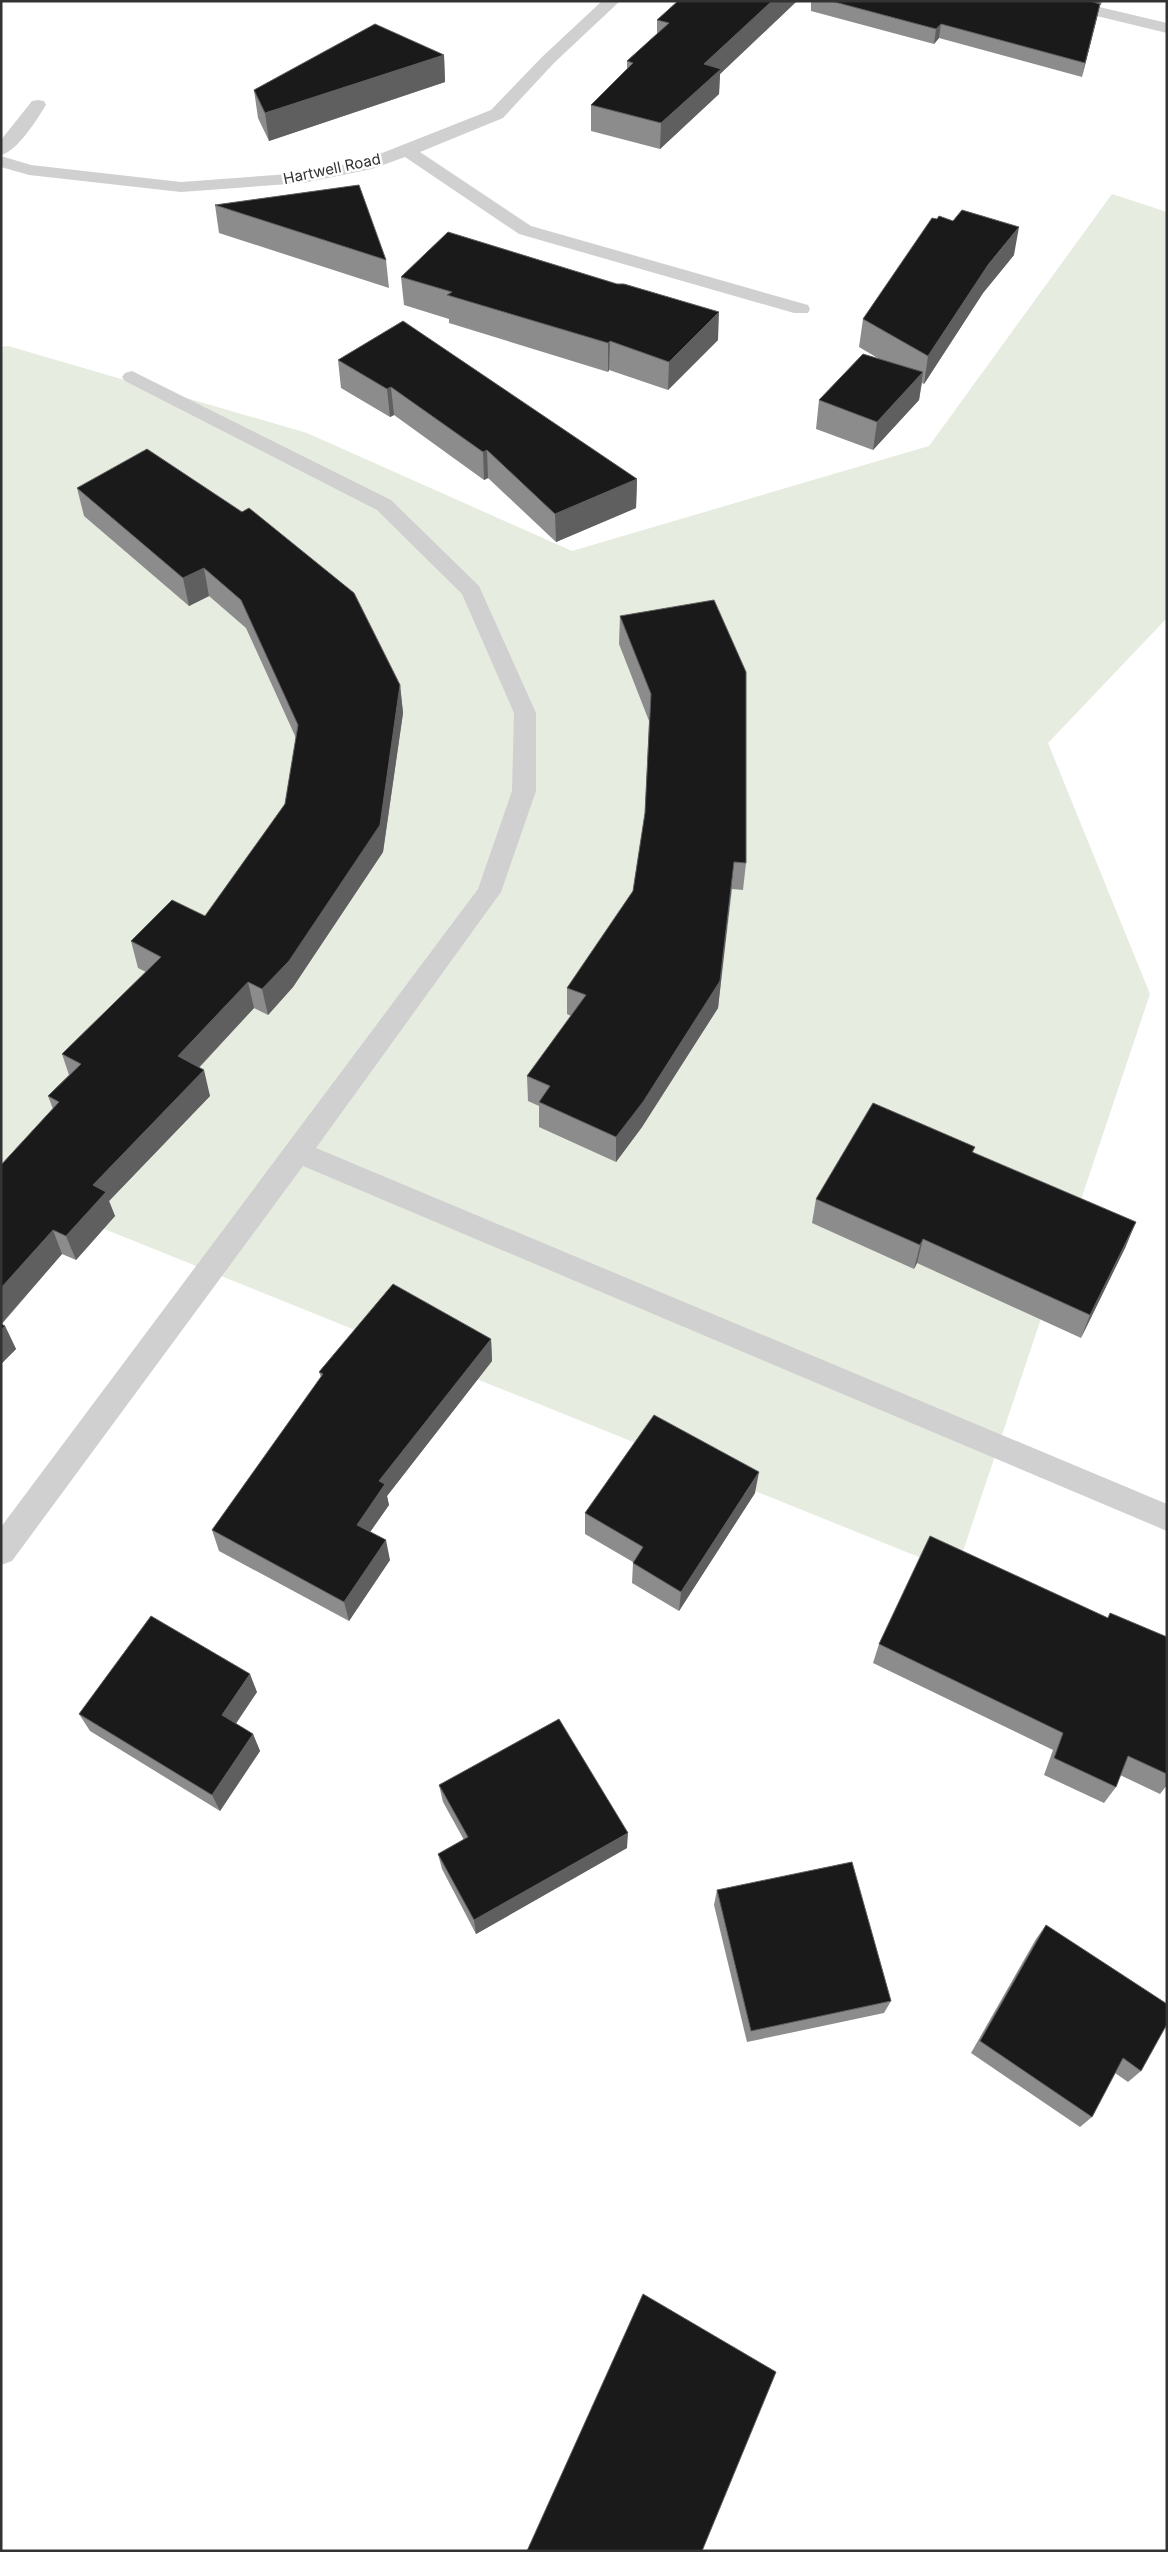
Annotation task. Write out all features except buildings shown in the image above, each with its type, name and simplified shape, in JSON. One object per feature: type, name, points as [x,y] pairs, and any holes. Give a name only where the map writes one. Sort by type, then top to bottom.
[{"type":"street","name":"Hartwell Road","points":[[1,161],[29,170],[181,187],[303,178],[366,164],[407,151],[497,114],[548,60],[612,1]]},
{"type":"street","points":[[1053,1],[1167,28]]},
{"type":"street","points":[[1,150],[16,135],[38,105]]},
{"type":"street","points":[[407,151],[525,230],[801,309]]},
{"type":"street","points":[[1,1551],[489,892],[524,791],[525,713],[471,591],[384,505],[132,376]]},
{"type":"street","points":[[298,1152],[1167,1518]]},
{"type":"shaded area","points":[[1112,194],[1167,212],[1167,618],[1048,743],[1150,994],[956,1572],[5,1189],[1,1193],[1,347],[8,346],[307,433],[572,551],[929,446]]}]
